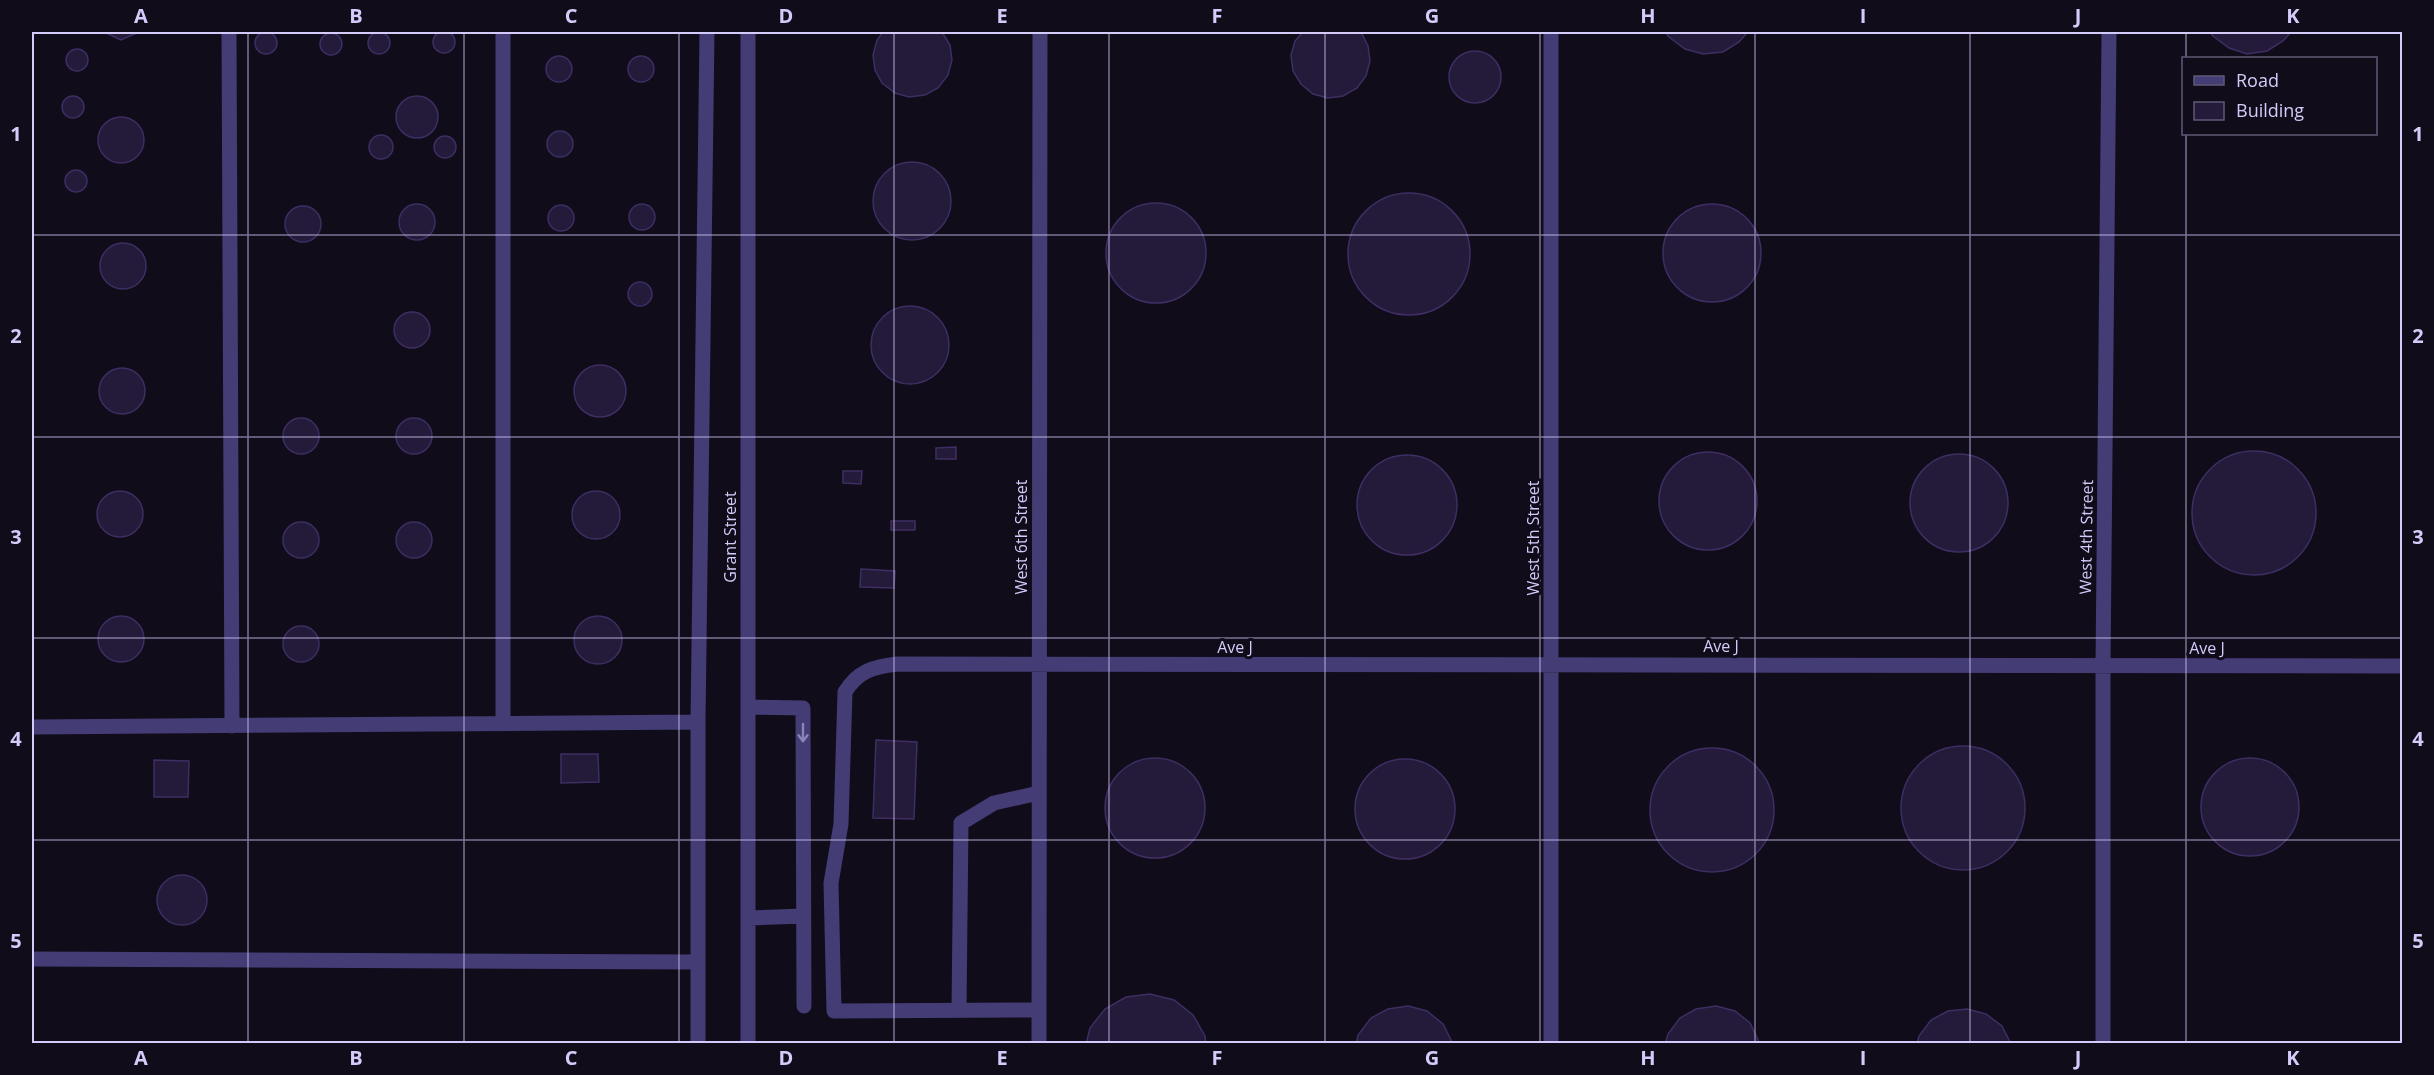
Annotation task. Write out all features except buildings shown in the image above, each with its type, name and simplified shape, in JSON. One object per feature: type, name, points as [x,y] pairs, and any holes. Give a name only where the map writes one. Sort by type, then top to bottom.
[{"type":"street","points":[[229,32],[231,726]]},
{"type":"street","points":[[502,32],[502,724]]},
{"type":"street","points":[[698,1044],[698,722],[707,32]]},
{"type":"street","name":"Grant Street","points":[[747,1044],[748,32]]},
{"type":"street","name":"West 6th Street","points":[[1039,1044],[1040,32]]},
{"type":"street","name":"West 5th Street","points":[[1551,32],[1551,1044]]},
{"type":"street","name":"West 4th Street","points":[[2103,1044],[2103,666],[2109,32]]},
{"type":"street","name":"Ave J","points":[[959,1010],[834,1011],[831,883],[841,824],[845,692],[852,680],[879,666],[897,664],[1551,663],[2403,666]]},
{"type":"street","points":[[748,707],[803,708],[804,1006]]},
{"type":"street","points":[[32,727],[698,722]]},
{"type":"street","points":[[1039,793],[994,803],[961,823],[959,1010],[1039,1010]]},
{"type":"street","points":[[748,918],[803,916]]},
{"type":"street","points":[[32,959],[698,962]]}]
